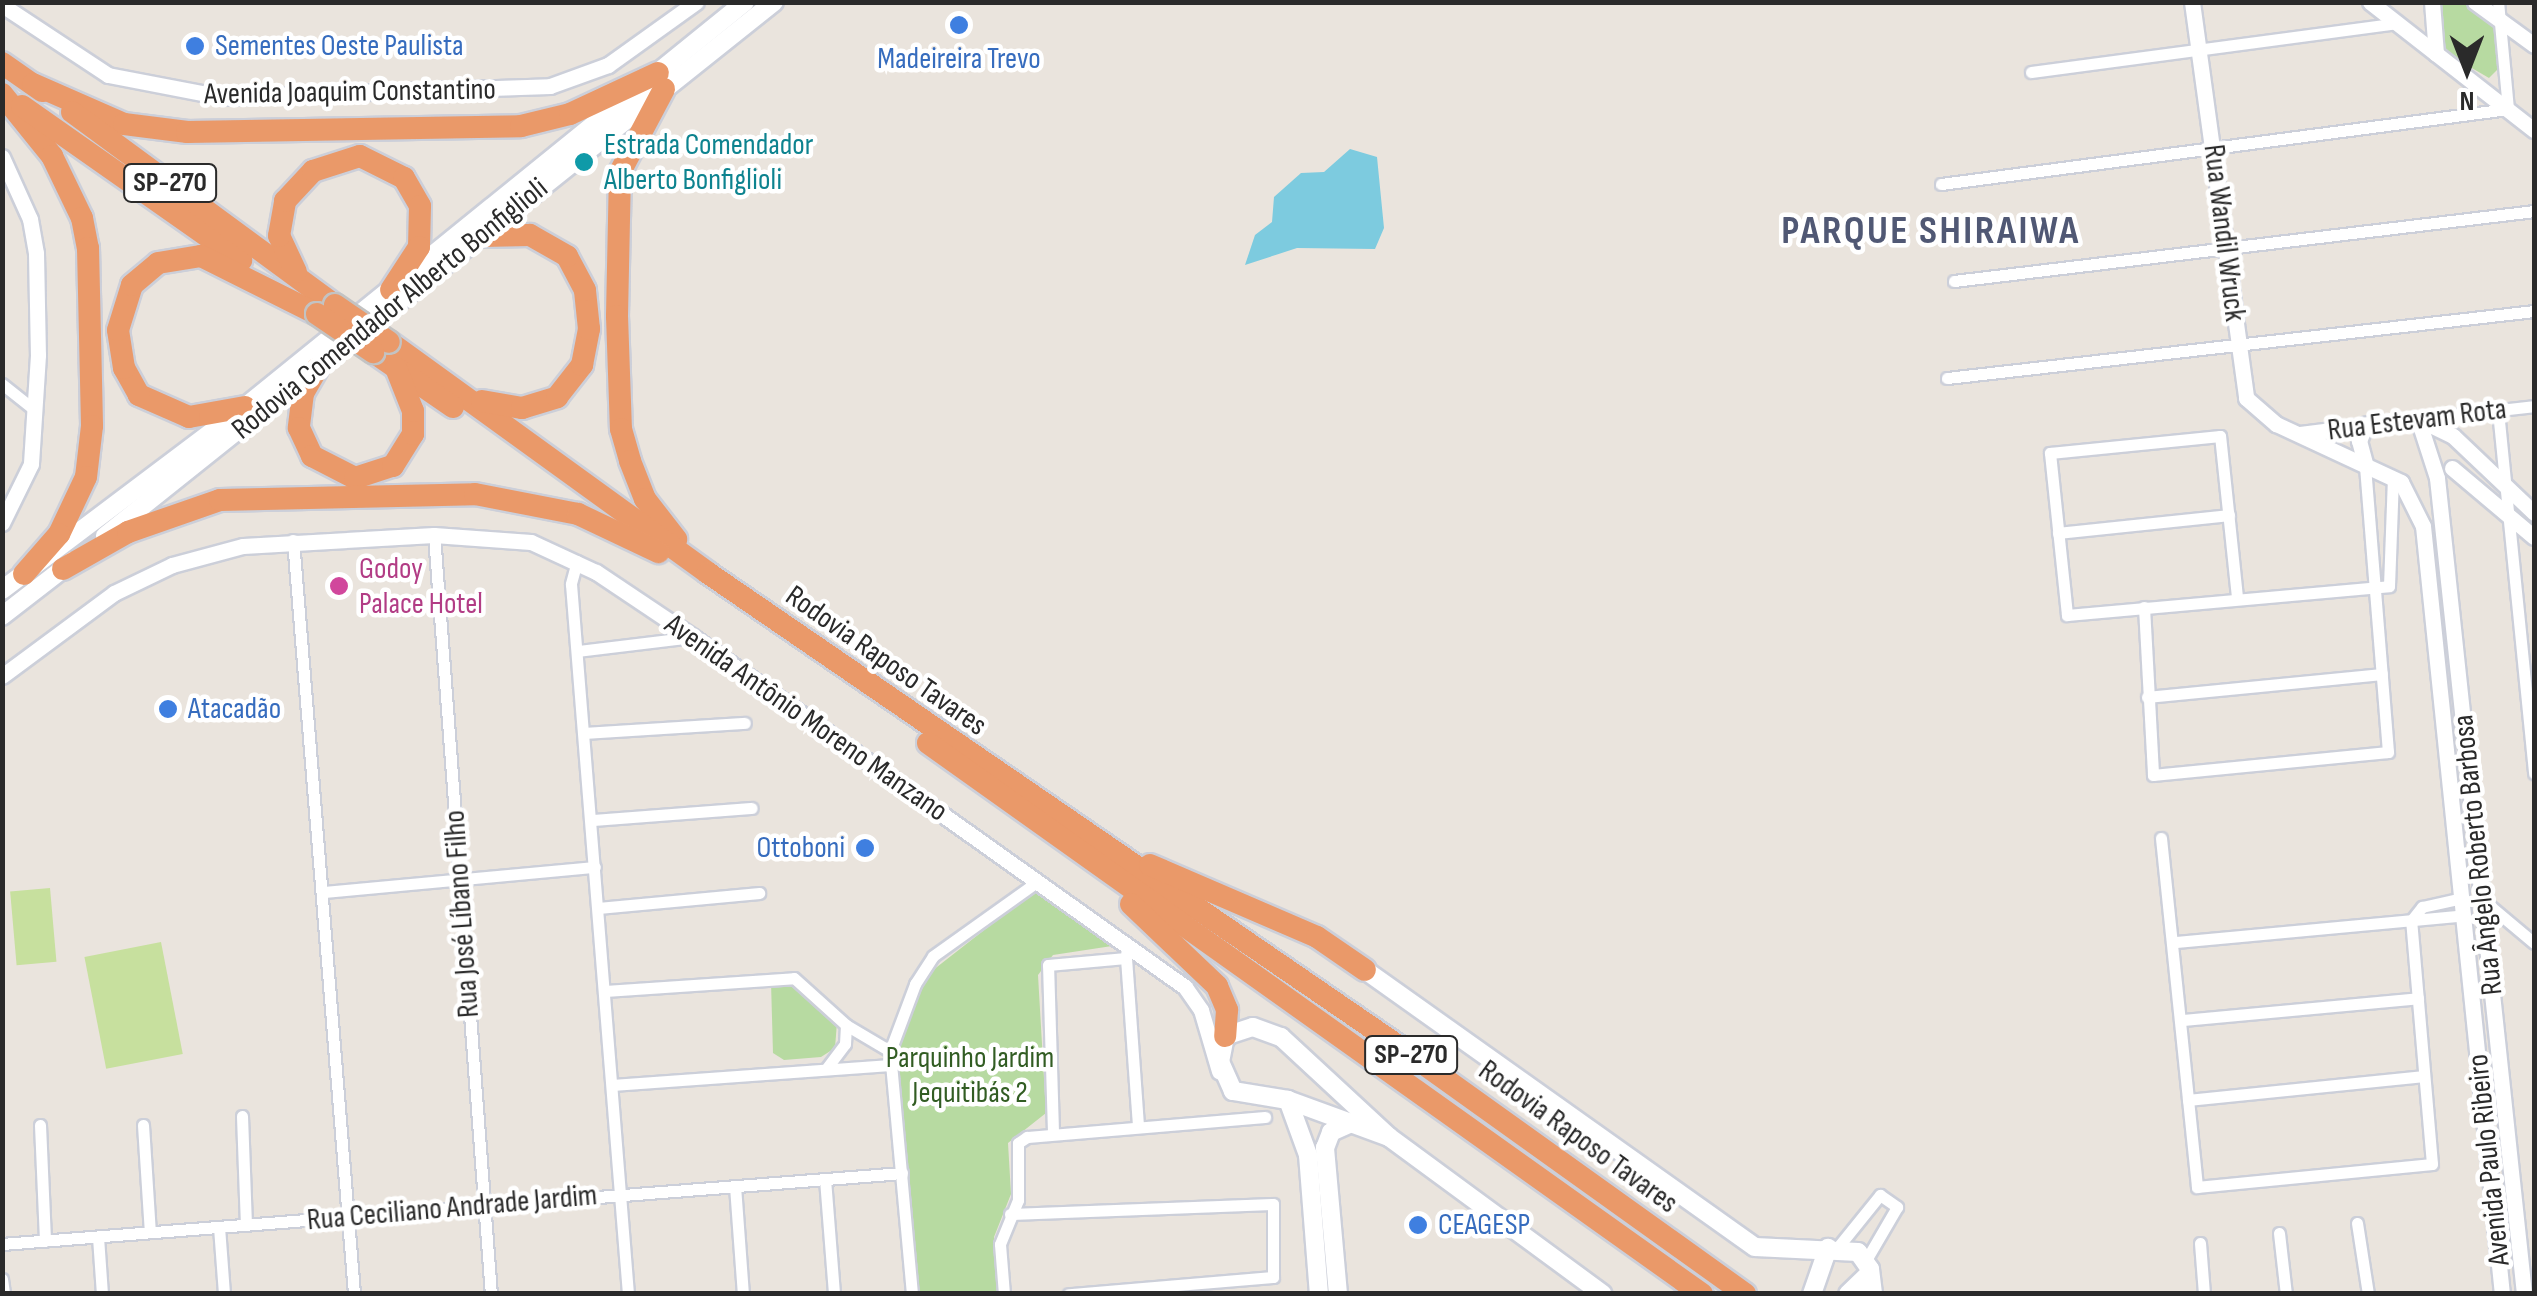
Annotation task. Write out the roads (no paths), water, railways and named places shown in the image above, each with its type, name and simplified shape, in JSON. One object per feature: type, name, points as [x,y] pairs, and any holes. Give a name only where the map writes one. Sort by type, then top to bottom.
[{"type":"highway","name":"Rodovia Raposo Tavares","points":[[2,63],[301,280],[326,310]]},
{"type":"highway","points":[[33,84],[124,124],[206,132],[521,126],[570,114],[661,81]]},
{"type":"highway","points":[[661,81],[630,144],[616,201],[622,428],[645,499],[708,572]]},
{"type":"highway","points":[[2,93],[52,156],[82,218],[88,248],[92,426],[86,476],[59,534],[24,574]]},
{"type":"highway","name":"Rodovia Raposo Tavares","points":[[2,93],[381,347],[459,393],[1702,1294]]},
{"type":"highway","points":[[301,280],[283,252],[285,201],[313,171],[360,156],[404,178],[420,206],[419,247],[391,290]]},
{"type":"highway","points":[[459,393],[501,408],[541,404],[572,384],[587,349],[586,290],[568,256],[530,235],[482,236]]},
{"type":"highway","points":[[246,408],[189,417],[139,395],[124,368],[118,330],[132,285],[158,263],[201,256],[326,310]]},
{"type":"highway","name":"Rodovia Raposo Tavares","points":[[381,347],[396,368],[658,552],[1068,834],[1410,1054],[1745,1294]]},
{"type":"highway","points":[[317,368],[303,393],[299,428],[312,456],[355,478],[393,466],[413,434],[413,411],[396,368]]},
{"type":"highway","points":[[63,569],[128,532],[220,500],[475,494],[578,514],[658,552]]},
{"type":"highway","points":[[1068,834],[1316,937],[1364,970]]},
{"type":"highway","points":[[1068,834],[1218,986],[1227,1010],[1224,1036]]},
{"type":"main road","name":"Rodovia Comendador Alberto Bonfiglioli","points":[[4,615],[482,236],[661,81],[745,2]]},
{"type":"main road","name":"Rodovia Comendador Alberto Bonfiglioli","points":[[2,590],[246,408],[661,81],[774,2]]},
{"type":"main road","points":[[1364,970],[1755,1246],[1771,1252],[1833,1247],[1868,1267]]},
{"type":"main road","points":[[1389,1137],[1356,1121],[1288,1100],[1242,1095],[1223,1079],[1224,1036],[1252,1027],[1281,1037],[1389,1137],[1603,1294]]},
{"type":"main road","points":[[1288,1100],[1308,1155],[1319,1294]]},
{"type":"main road","points":[[1338,1294],[1325,1148],[1330,1132],[1356,1121]]},
{"type":"main road","points":[[1812,1294],[1833,1247]]},
{"type":"main road","points":[[1848,1294],[1868,1267]]},
{"type":"main road","points":[[1868,1267],[1872,1294]]},
{"type":"street","name":"Avenida Joaquim Constantino","points":[[2,5],[108,75],[174,92],[242,97],[550,86],[608,65],[696,2]]},
{"type":"street","name":"Rua Wandil Wruck","points":[[2192,2],[2246,398],[2300,434],[2393,476],[2411,492]]},
{"type":"street","points":[[2370,2],[2534,130]]},
{"type":"street","points":[[2432,2],[2436,54]]},
{"type":"street","points":[[2475,2],[2534,45]]},
{"type":"street","points":[[2498,2],[2508,109]]},
{"type":"street","points":[[2031,72],[2396,23]]},
{"type":"street","points":[[1940,184],[2508,109]]},
{"type":"street","points":[[2,156],[30,219],[36,254],[36,411],[30,464],[2,523]]},
{"type":"street","points":[[2,176],[30,219]]},
{"type":"street","points":[[1954,281],[2534,210]]},
{"type":"street","points":[[1947,378],[2534,311]]},
{"type":"street","points":[[2,384],[36,411]]},
{"type":"street","name":"Rua Estevam Rota","points":[[2300,434],[2534,406]]},
{"type":"street","points":[[2498,411],[2502,486],[2509,517],[2534,773]]},
{"type":"street","points":[[2418,419],[2443,429],[2534,513]]},
{"type":"street","name":"Rua Ângelo Roberto Barbosa","points":[[2418,419],[2436,478],[2524,1294]]},
{"type":"street","points":[[2144,607],[2153,775],[2388,752],[2365,463],[2359,441],[2366,424]]},
{"type":"street","points":[[2237,597],[2220,436],[2050,453],[2067,614],[2389,586],[2393,476]]},
{"type":"street","points":[[2411,492],[2470,454]]},
{"type":"street","points":[[2452,468],[2534,537]]},
{"type":"street","name":"Avenida Paulo Ribeiro","points":[[2411,492],[2423,526],[2502,1294]]},
{"type":"street","points":[[2058,532],[2228,515]]},
{"type":"street","name":"Avenida Antônio Moreno Manzano","points":[[2,676],[114,593],[172,565],[294,540],[434,535],[531,542],[577,561],[693,637],[1038,880],[1126,951],[1194,998],[1223,1079]]},
{"type":"street","name":"Rua José Líbano Filho","points":[[434,535],[491,1294]]},
{"type":"street","points":[[294,540],[354,1294]]},
{"type":"street","points":[[577,561],[571,584],[628,1294]]},
{"type":"street","points":[[578,652],[693,637]]},
{"type":"street","points":[[2147,697],[2382,674]]},
{"type":"street","points":[[585,733],[745,723]]},
{"type":"street","points":[[592,820],[752,808]]},
{"type":"street","points":[[2161,838],[2176,942],[2197,1187],[2432,1164],[2412,921],[2422,908],[2464,906]]},
{"type":"street","points":[[324,892],[595,868]]},
{"type":"street","points":[[912,1294],[890,1051],[914,984],[933,956],[1038,880]]},
{"type":"street","points":[[598,908],[759,892]]},
{"type":"street","points":[[2484,901],[2534,943]]},
{"type":"street","points":[[2176,942],[2412,921]]},
{"type":"street","points":[[1053,1132],[1048,965],[1126,951],[1138,1126]]},
{"type":"street","points":[[605,991],[794,978],[846,1025],[890,1051]]},
{"type":"street","points":[[2183,1020],[2418,998]]},
{"type":"street","points":[[826,1069],[845,1044],[846,1025]]},
{"type":"street","points":[[612,1084],[890,1065]]},
{"type":"street","points":[[2188,1100],[2424,1076]]},
{"type":"street","points":[[242,1116],[246,1225]]},
{"type":"street","points":[[1004,1294],[1000,1244],[1018,1200],[1018,1143],[1053,1132],[1265,1118]]},
{"type":"street","points":[[40,1126],[46,1241]]},
{"type":"street","points":[[143,1126],[150,1232]]},
{"type":"street","name":"Rua Ceciliano Andrade Jardim","points":[[2,1244],[902,1173]]},
{"type":"street","points":[[825,1179],[834,1294]]},
{"type":"street","points":[[734,1186],[743,1294]]},
{"type":"street","points":[[1833,1247],[1880,1195],[1898,1207],[1868,1267]]},
{"type":"street","points":[[1010,1214],[1272,1204],[1273,1277],[1069,1294]]},
{"type":"street","points":[[2357,1224],[2368,1294]]},
{"type":"street","points":[[219,1227],[224,1294]]},
{"type":"street","points":[[2279,1233],[2286,1294]]},
{"type":"street","points":[[98,1236],[102,1294]]},
{"type":"street","points":[[2200,1242],[2204,1294]]},
{"type":"street","points":[[2,1279],[4,1294]]},
{"type":"water","points":[[1350,149],[1377,157],[1384,228],[1375,249],[1297,248],[1245,265],[1255,235],[1272,222],[1274,197],[1301,173],[1324,172]]},
{"type":"place","name":"Madeireira Trevo","points":[[959,25]]},
{"type":"place","name":"Sementes Oeste Paulista","points":[[195,46]]},
{"type":"place","name":"Estrada Comendador Alberto Bonfiglioli","points":[[584,162]]},
{"type":"place","name":"Godoy Palace Hotel","points":[[339,586]]},
{"type":"place","name":"Atacadão","points":[[168,709]]},
{"type":"place","name":"Ottoboni","points":[[865,848]]},
{"type":"place","name":"CEAGESP","points":[[1418,1225]]},
{"type":"district","name":"PARQUE SHIRAIWA","points":[[1931,231]]},
{"type":"park label","name":"Parquinho Jardim Jequitibás 2","points":[[970,1075]]}]
